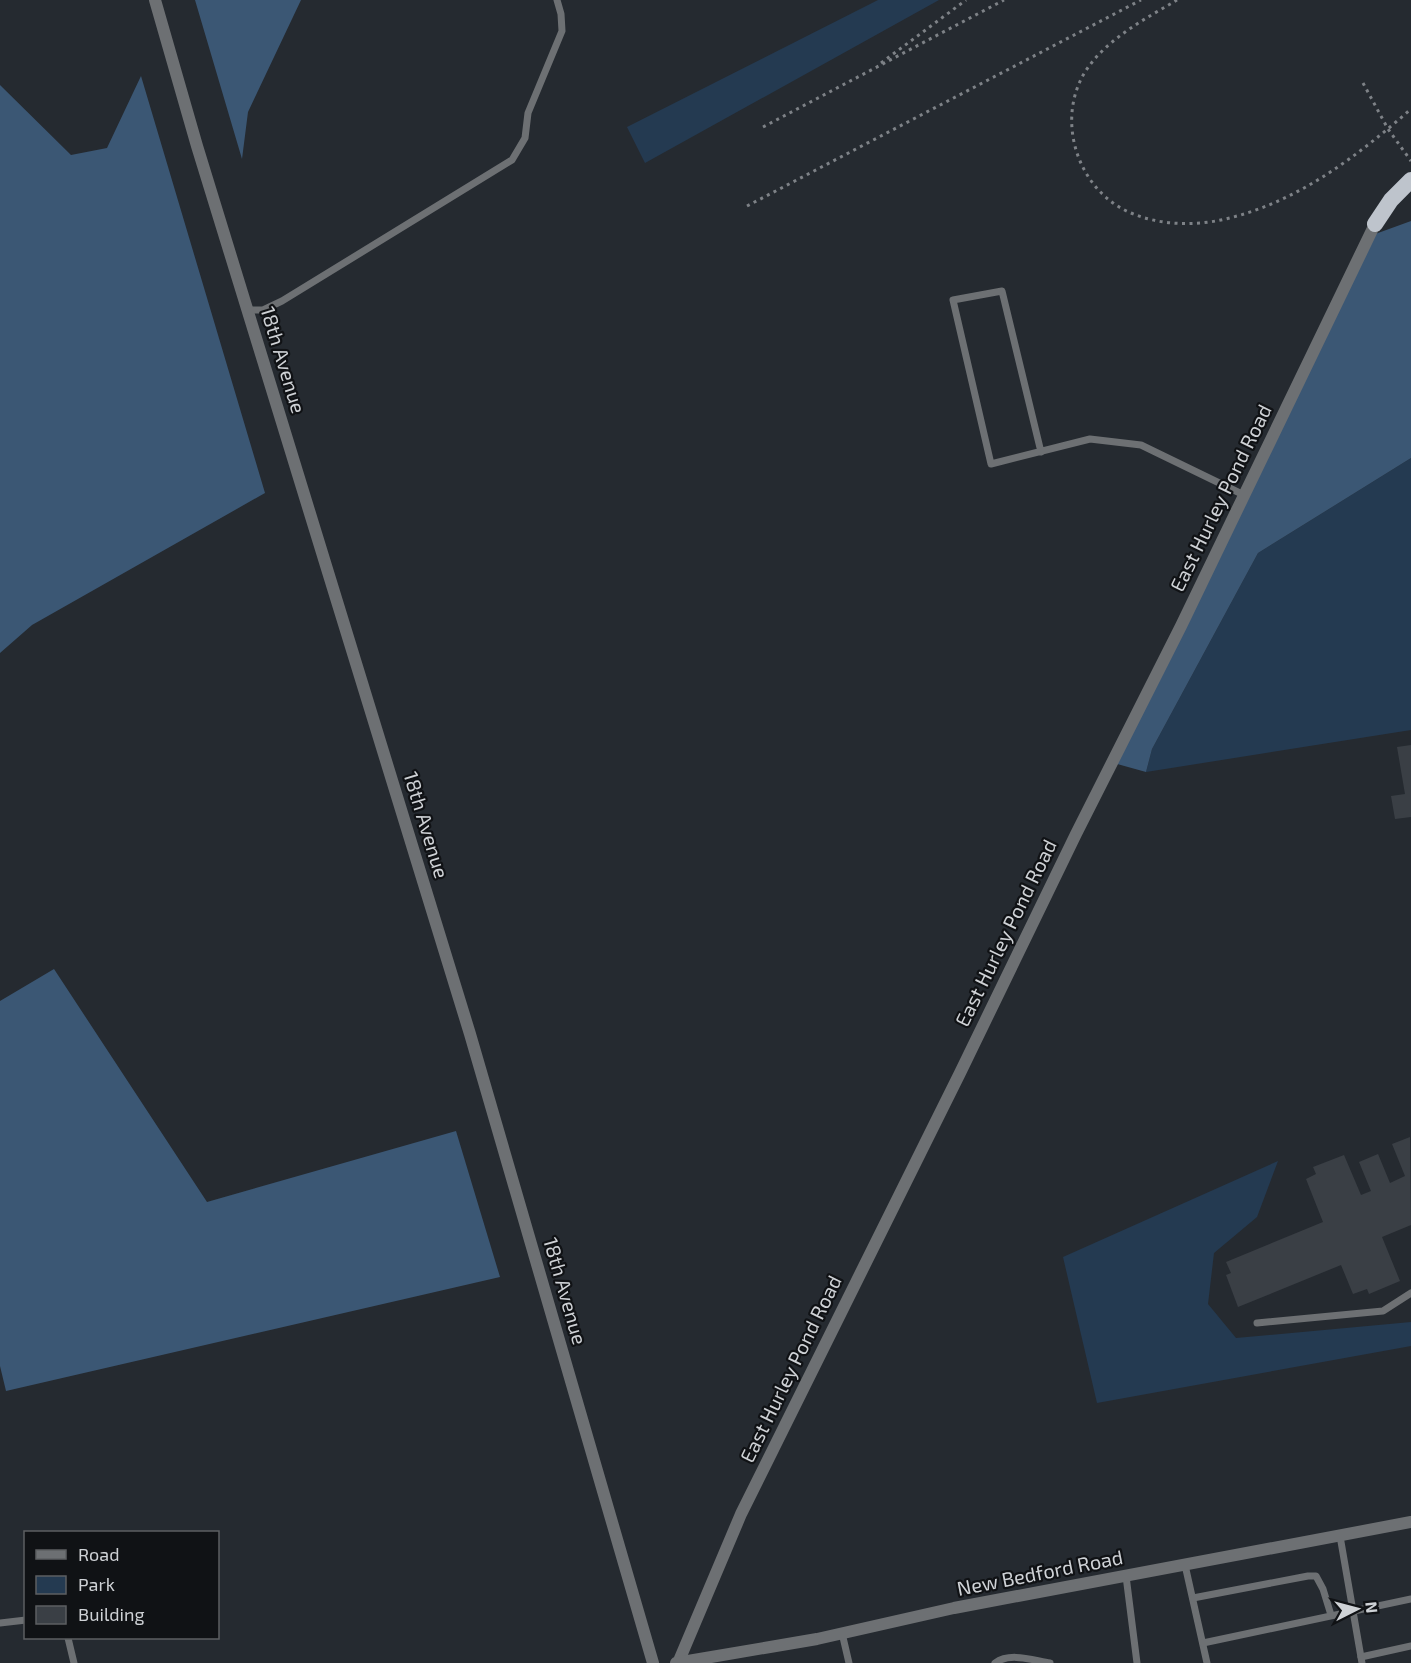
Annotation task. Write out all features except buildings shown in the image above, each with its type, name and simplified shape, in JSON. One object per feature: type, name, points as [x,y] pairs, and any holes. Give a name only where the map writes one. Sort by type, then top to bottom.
[{"type":"highway","points":[[1375,224],[1391,200],[1411,180]]},
{"type":"street","name":"18th Avenue","points":[[155,0],[197,146],[470,1034],[653,1663]]},
{"type":"street","name":"East Hurley Pond Road","points":[[677,1663],[741,1515],[1244,495],[1375,224]]},
{"type":"street","name":"New Bedford Road","points":[[677,1663],[719,1659],[954,1608],[1411,1522]]},
{"type":"lane","points":[[247,310],[263,310],[282,301],[512,160],[525,138],[528,113],[562,31],[557,0]]},
{"type":"lane","points":[[1041,452],[1002,291],[954,300],[991,464],[1041,452],[1090,439],[1141,445],[1244,495]]},
{"type":"lane","points":[[1257,1323],[1383,1311],[1411,1293]]},
{"type":"lane","points":[[1340,1536],[1361,1660],[1411,1646]]},
{"type":"lane","points":[[1185,1565],[1207,1663]]},
{"type":"lane","points":[[1126,1576],[1137,1663]]},
{"type":"lane","points":[[1193,1598],[1316,1576],[1323,1589],[1331,1615]]},
{"type":"lane","points":[[1203,1642],[1411,1599]]},
{"type":"lane","points":[[0,1623],[24,1620]]},
{"type":"lane","points":[[842,1633],[849,1663]]},
{"type":"lane","points":[[68,1639],[74,1663]]},
{"type":"lane","points":[[995,1663],[1002,1658],[1011,1657],[1050,1663]]},
{"type":"path","points":[[873,69],[966,0]]},
{"type":"path","points":[[763,127],[1004,0]]},
{"type":"path","points":[[747,206],[1141,0]]},
{"type":"path","points":[[1177,0],[1138,24],[1107,47],[1090,65],[1078,85],[1073,102],[1071,119],[1076,153],[1091,180],[1113,203],[1129,213],[1163,222],[1200,222],[1220,220],[1262,207],[1304,188],[1346,162],[1411,110]]},
{"type":"path","points":[[1363,83],[1388,129],[1411,160]]},
{"type":"green space","points":[[878,0],[939,0],[645,163],[627,127]]},
{"type":"green space","points":[[1411,458],[1411,730],[1146,772],[1152,749],[1258,553]]},
{"type":"green space","points":[[1278,1161],[1257,1217],[1214,1253],[1208,1304],[1236,1338],[1411,1322],[1411,1346],[1097,1403],[1063,1257]]},
{"type":"shaded area","points":[[195,0],[301,0],[248,112],[242,159]]},
{"type":"shaded area","points":[[141,76],[265,493],[32,625],[0,653],[0,85],[71,155],[107,148]]},
{"type":"shaded area","points":[[1411,221],[1411,458],[1258,553],[1152,749],[1146,772],[1110,762],[1367,237]]},
{"type":"shaded area","points":[[54,969],[207,1202],[456,1131],[500,1277],[6,1391],[0,1366],[0,1001]]}]
